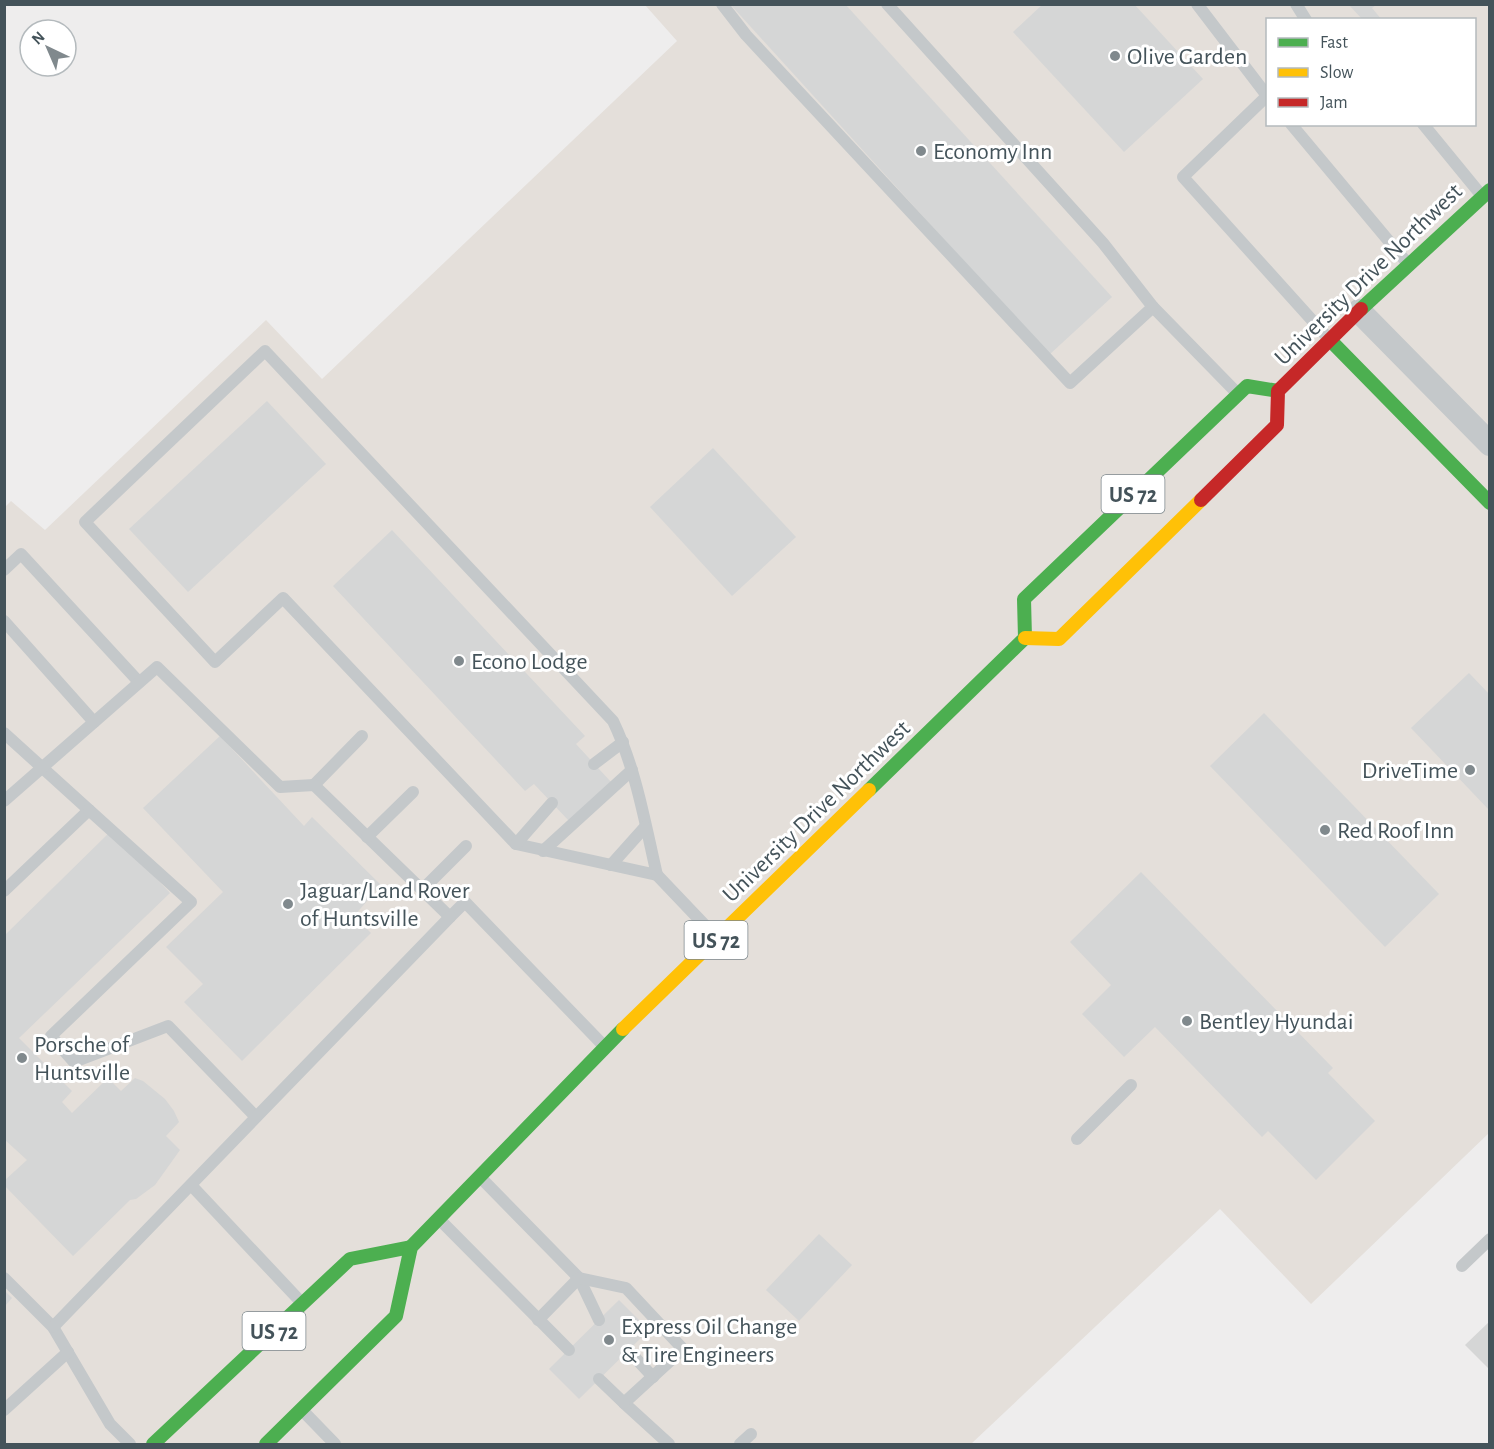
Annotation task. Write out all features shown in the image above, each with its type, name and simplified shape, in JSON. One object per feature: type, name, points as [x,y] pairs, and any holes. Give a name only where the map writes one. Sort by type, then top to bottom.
[{"type":"main road","name":"University Drive Northwest","points":[[411,1247],[604,1047],[1025,638],[1059,639],[1159,543],[1277,425],[1278,391],[1408,265],[1487,196]]},
{"type":"main road","points":[[1330,340],[1490,503]]},
{"type":"main road","name":"University Drive Northwest","points":[[1238,394],[1247,386],[1278,391]]},
{"type":"main road","name":"US 72","points":[[1025,638],[1024,599],[1238,394]]},
{"type":"main road","points":[[266,1444],[396,1316],[411,1247]]},
{"type":"main road","name":"US 72","points":[[153,1444],[350,1259],[411,1247]]},
{"type":"street","points":[[1359,311],[1490,444]]},
{"type":"lane","points":[[722,4],[746,36],[1070,383],[1154,307]]},
{"type":"lane","points":[[887,4],[1103,243],[1154,307],[1238,394]]},
{"type":"lane","points":[[1197,4],[1266,95]]},
{"type":"lane","points":[[1296,4],[1305,18]]},
{"type":"lane","points":[[1266,97],[1183,177],[1330,340]]},
{"type":"lane","points":[[1293,126],[1408,265]]},
{"type":"lane","points":[[1424,126],[1487,196]]},
{"type":"lane","points":[[657,875],[516,844],[283,598],[215,662],[85,522],[265,351],[613,721],[632,770],[657,875],[717,939]]},
{"type":"lane","points":[[4,570],[21,554],[139,682]]},
{"type":"lane","points":[[4,621],[94,722]]},
{"type":"lane","points":[[4,801],[157,667],[280,787],[314,785],[362,736]]},
{"type":"lane","points":[[4,733],[191,902],[51,1036],[74,1062],[168,1026],[256,1117]]},
{"type":"lane","points":[[594,764],[623,742]]},
{"type":"lane","points":[[543,851],[632,770]]},
{"type":"lane","points":[[314,785],[450,917]]},
{"type":"lane","points":[[368,837],[413,792]]},
{"type":"lane","points":[[516,844],[552,804]]},
{"type":"lane","points":[[4,891],[90,810]]},
{"type":"lane","points":[[610,866],[645,827]]},
{"type":"lane","points":[[422,890],[466,846]]},
{"type":"lane","points":[[53,1327],[465,902],[604,1047]]},
{"type":"lane","points":[[1077,1139],[1131,1085]]},
{"type":"lane","points":[[479,1176],[579,1278],[599,1320]]},
{"type":"lane","points":[[191,1185],[303,1304]]},
{"type":"lane","points":[[439,1218],[569,1350]]},
{"type":"lane","points":[[1462,1266],[1490,1239]]},
{"type":"lane","points":[[4,1278],[53,1327],[110,1424],[130,1444]]},
{"type":"lane","points":[[538,1320],[579,1278]]},
{"type":"lane","points":[[579,1278],[626,1288],[683,1349],[624,1403]]},
{"type":"lane","points":[[628,1350],[653,1377]]},
{"type":"lane","points":[[4,1410],[68,1352]]},
{"type":"lane","points":[[599,1378],[669,1444]]},
{"type":"lane","points":[[301,1409],[335,1444]]},
{"type":"lane","points":[[740,1444],[751,1434]]},
{"type":"shaded area","points":[[645,5],[1489,5],[1489,1133],[1311,1304],[1220,1209],[971,1444],[5,1444],[5,507],[11,501],[45,530],[266,320],[322,379],[677,41]]},
{"type":"building","name":"Economy Inn","points":[[730,4],[845,4],[1112,297],[1049,355]]},
{"type":"building","points":[[1043,4],[1134,4],[1203,79],[1124,152],[1013,32]]},
{"type":"building","points":[[1349,5],[1376,5],[1372,8],[1380,18],[1361,18]]},
{"type":"building","points":[[267,401],[326,464],[188,592],[129,529]]},
{"type":"building","points":[[713,448],[796,537],[732,596],[650,507]]},
{"type":"building","name":"Econo Lodge","points":[[392,530],[585,736],[576,744],[611,782],[569,821],[534,784],[525,791],[333,586]]},
{"type":"building","name":"DriveTime","points":[[1469,673],[1490,695],[1490,811],[1411,728]]},
{"type":"building","name":"Red Roof Inn","points":[[1264,713],[1439,894],[1385,947],[1210,766]]},
{"type":"building","name":"Jaguar/Land Rover of Huntsville","points":[[220,736],[304,826],[312,817],[381,885],[354,916],[371,933],[242,1061],[184,1002],[203,984],[166,947],[223,892],[143,808]]},
{"type":"building","name":"Porsche of Huntsville","points":[[111,831],[170,893],[19,1038],[72,1091],[62,1102],[72,1113],[108,1078],[121,1091],[135,1078],[143,1081],[165,1099],[174,1111],[179,1122],[166,1136],[180,1150],[155,1185],[136,1199],[130,1200],[73,1256],[4,1185],[4,1181],[27,1160],[4,1139],[4,936]]},
{"type":"building","name":"Bentley Hyundai","points":[[1141,872],[1333,1068],[1328,1073],[1375,1121],[1316,1180],[1268,1131],[1262,1137],[1155,1027],[1124,1057],[1082,1014],[1111,985],[1070,942]]},
{"type":"building","points":[[819,1234],[852,1265],[799,1321],[766,1290]]},
{"type":"building","points":[[5,1291],[12,1298],[5,1306]]},
{"type":"building","name":"Express Oil Change & Tire Engineers","points":[[619,1300],[649,1330],[579,1399],[549,1369]]},
{"type":"building","points":[[1490,1321],[1490,1370],[1465,1345]]},
{"type":"traffic: fast","points":[[1361,309],[1490,190]]},
{"type":"traffic: fast","points":[[1330,340],[1490,503]]},
{"type":"traffic: fast","points":[[869,790],[1025,638],[1024,599],[1247,386],[1278,391]]},
{"type":"traffic: fast","points":[[266,1444],[396,1316],[411,1247],[623,1029]]},
{"type":"traffic: fast","points":[[153,1444],[350,1259],[411,1247]]},
{"type":"traffic: slow","points":[[1025,638],[1059,639],[1201,500]]},
{"type":"traffic: slow","points":[[623,1029],[869,790]]},
{"type":"traffic: jam","points":[[1201,500],[1277,425],[1278,391],[1361,309]]},
{"type":"place","name":"Olive Garden","points":[[1115,56]]},
{"type":"place","name":"Economy Inn","points":[[921,151]]},
{"type":"place","name":"Econo Lodge","points":[[459,661]]},
{"type":"place","name":"DriveTime","points":[[1470,770]]},
{"type":"place","name":"Red Roof Inn","points":[[1325,830]]},
{"type":"place","name":"Jaguar/Land Rover of Huntsville","points":[[288,904]]},
{"type":"place","name":"Bentley Hyundai","points":[[1187,1021]]},
{"type":"place","name":"Porsche of Huntsville","points":[[22,1058]]},
{"type":"place","name":"Express Oil Change & Tire Engineers","points":[[609,1340]]}]
